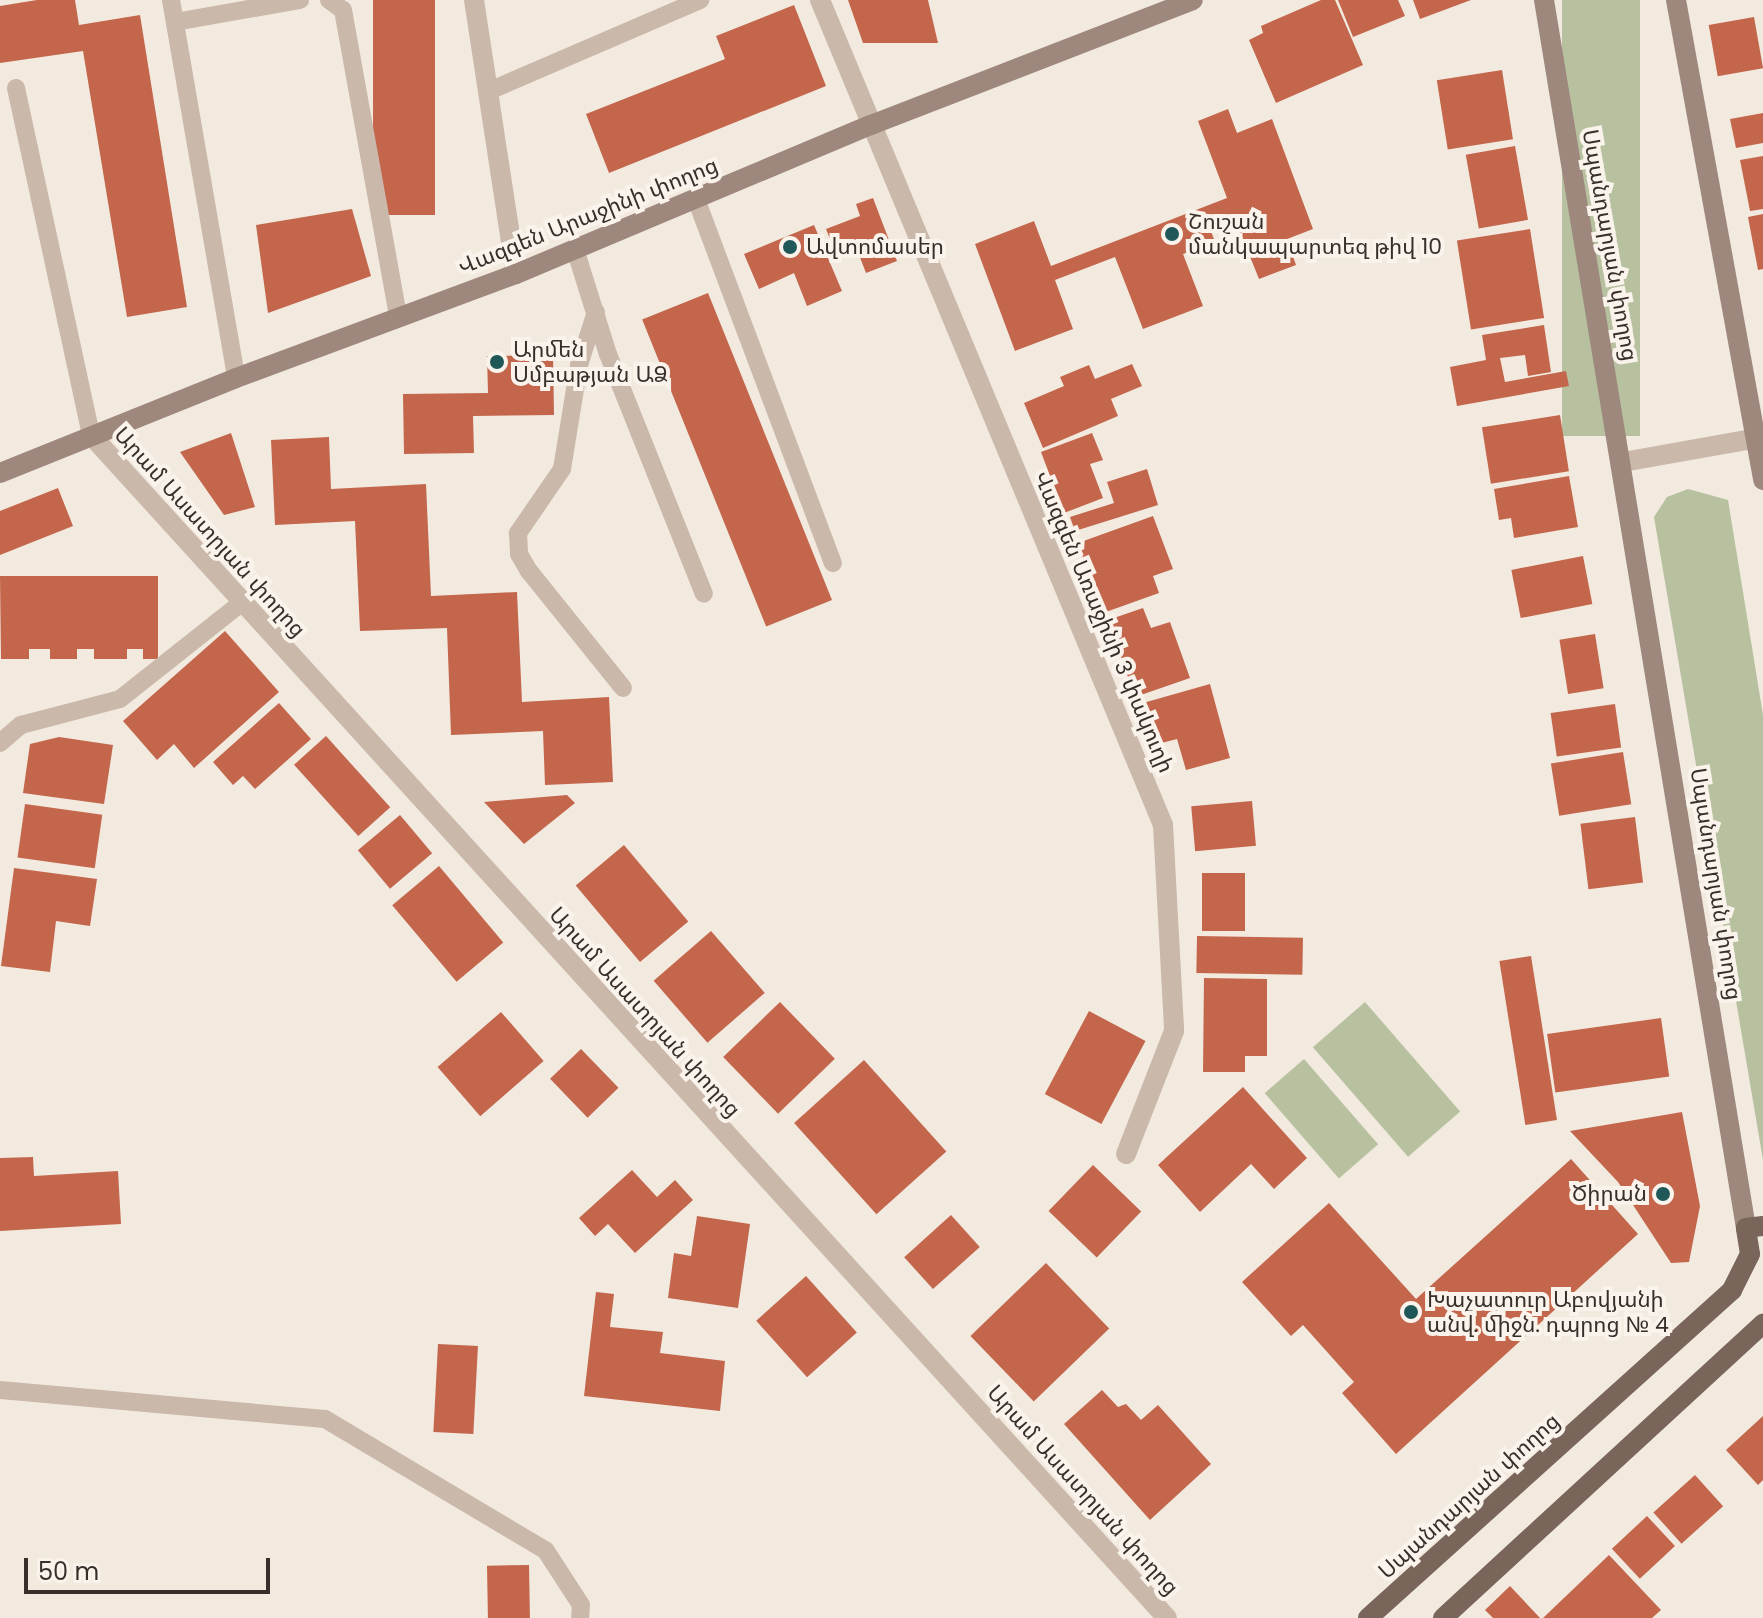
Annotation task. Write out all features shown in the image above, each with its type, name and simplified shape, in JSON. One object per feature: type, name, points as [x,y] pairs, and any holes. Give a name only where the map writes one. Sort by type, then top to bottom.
[{"type":"main road","name":"Վազգեն Արաջինի փողոց","points":[[0,473],[236,378],[516,274],[871,125],[1193,0]]},
{"type":"main road","name":"Սպանդարյան փողոց","points":[[1368,1618],[1732,1290],[1750,1254],[1755,1227],[1544,0]]},
{"type":"main road","points":[[1676,0],[1759,438],[1763,480]]},
{"type":"main road","points":[[1443,1618],[1763,1324]]},
{"type":"street","points":[[474,0],[516,274]]},
{"type":"street","name":"Վազգեն Առաջինի 3 փակուղի","points":[[820,0],[1163,825],[1174,1031],[1126,1154]]},
{"type":"street","name":"Արամ Ասատրյան փողոց","points":[[91,435],[240,604],[1167,1618]]},
{"type":"street","points":[[1623,462],[1759,438]]},
{"type":"lane","points":[[171,0],[236,378]]},
{"type":"lane","points":[[175,22],[300,0]]},
{"type":"lane","points":[[329,0],[343,10],[398,316]]},
{"type":"lane","points":[[489,91],[700,0]]},
{"type":"lane","points":[[16,88],[91,435]]},
{"type":"lane","points":[[696,199],[833,563]]},
{"type":"lane","points":[[575,249],[704,594]]},
{"type":"lane","points":[[596,312],[579,365],[562,469],[518,533],[519,554],[529,571],[623,688]]},
{"type":"lane","points":[[0,743],[21,725],[120,699],[240,604]]},
{"type":"lane","points":[[0,1390],[325,1419],[546,1551],[581,1605],[580,1618]]},
{"type":"green space","points":[[1562,0],[1640,0],[1640,436],[1562,436]]},
{"type":"green space","points":[[1688,489],[1728,500],[1763,715],[1763,1160],[1654,517],[1667,497]]},
{"type":"green space","points":[[1365,1002],[1460,1111],[1408,1157],[1313,1047]]},
{"type":"green space","points":[[1304,1059],[1378,1144],[1339,1178],[1265,1093]]},
{"type":"building","points":[[37,0],[75,0],[79,25],[140,15],[187,307],[127,317],[83,51],[0,63],[0,6]]},
{"type":"building","points":[[373,0],[435,0],[435,215],[373,215]]},
{"type":"building","points":[[848,0],[928,0],[938,43],[863,43]]},
{"type":"building","points":[[1321,0],[1335,0],[1363,65],[1276,103],[1249,40],[1263,33],[1261,26]]},
{"type":"building","points":[[1338,0],[1398,0],[1405,16],[1353,37]]},
{"type":"building","points":[[1413,0],[1471,0],[1420,19]]},
{"type":"building","points":[[794,5],[826,86],[609,173],[586,114],[725,59],[716,36]]},
{"type":"building","points":[[1754,17],[1763,68],[1718,76],[1709,25]]},
{"type":"building","points":[[1502,70],[1513,139],[1448,149],[1437,80]]},
{"type":"building","name":"Շուշան մանկապարտեզ թիվ 10","points":[[1228,109],[1237,133],[1272,119],[1313,229],[1287,239],[1296,265],[1259,279],[1233,214],[1208,223],[1215,242],[1183,254],[1203,306],[1143,329],[1115,257],[1055,280],[1073,329],[1015,351],[975,244],[1034,221],[1051,266],[1227,198],[1198,121]]},
{"type":"building","points":[[1763,113],[1763,143],[1736,148],[1730,119]]},
{"type":"building","points":[[1515,146],[1528,220],[1479,229],[1466,155]]},
{"type":"building","points":[[1763,156],[1763,209],[1750,211],[1740,160]]},
{"type":"building","points":[[873,198],[897,261],[866,273],[856,247],[836,254],[826,229],[860,216],[856,204]]},
{"type":"building","points":[[352,209],[371,276],[268,313],[256,225]]},
{"type":"building","points":[[1763,214],[1763,269],[1758,270],[1748,217]]},
{"type":"building","points":[[814,225],[842,291],[807,306],[794,273],[759,289],[744,254]]},
{"type":"building","points":[[1530,229],[1544,318],[1471,329],[1457,241]]},
{"type":"building","points":[[708,293],[832,600],[766,626],[642,320]]},
{"type":"building","points":[[1544,325],[1551,372],[1528,376],[1525,355],[1500,358],[1505,382],[1566,371],[1569,386],[1457,406],[1450,367],[1486,360],[1482,335]]},
{"type":"building","points":[[553,355],[554,415],[473,416],[474,453],[404,454],[403,394],[488,393],[487,356]]},
{"type":"building","points":[[1132,364],[1142,386],[1111,399],[1118,416],[1043,448],[1024,403],[1064,386],[1060,377],[1089,365],[1095,379]]},
{"type":"building","points":[[1560,415],[1569,471],[1491,484],[1482,427]]},
{"type":"building","points":[[231,433],[255,507],[224,515],[180,452]]},
{"type":"building","points":[[1092,433],[1103,460],[1090,464],[1103,498],[1064,513],[1041,452]]},
{"type":"building","points":[[329,437],[331,489],[426,484],[431,596],[517,592],[522,702],[609,697],[613,782],[545,785],[543,731],[451,735],[447,628],[360,631],[355,521],[275,525],[271,440]]},
{"type":"building","points":[[1147,469],[1158,505],[1075,531],[1070,517],[1114,503],[1107,482]]},
{"type":"building","points":[[1569,476],[1578,527],[1514,538],[1511,518],[1499,520],[1494,489]]},
{"type":"building","points":[[58,488],[73,526],[0,555],[0,511]]},
{"type":"building","points":[[1153,516],[1173,569],[1153,576],[1159,593],[1103,613],[1078,543]]},
{"type":"building","points":[[1583,556],[1592,604],[1521,618],[1511,570]]},
{"type":"building","points":[[0,576],[158,576],[158,659],[143,659],[143,649],[127,649],[127,659],[94,659],[94,649],[77,649],[77,659],[50,659],[50,649],[29,649],[29,659],[1,659]]},
{"type":"building","points":[[1143,608],[1151,628],[1170,622],[1190,678],[1135,697],[1108,620]]},
{"type":"building","points":[[225,631],[279,692],[194,768],[174,744],[157,760],[123,721]]},
{"type":"building","points":[[1595,634],[1604,688],[1568,694],[1559,640]]},
{"type":"building","points":[[1210,684],[1230,758],[1186,770],[1177,739],[1154,745],[1143,703]]},
{"type":"building","points":[[279,703],[311,739],[255,789],[243,776],[233,785],[213,762]]},
{"type":"building","points":[[1615,704],[1621,748],[1557,757],[1551,713]]},
{"type":"building","points":[[326,736],[390,807],[358,836],[294,765]]},
{"type":"building","points":[[59,737],[113,745],[104,804],[23,793],[30,744]]},
{"type":"building","points":[[1623,752],[1631,804],[1559,816],[1551,763]]},
{"type":"building","points":[[567,795],[575,803],[524,844],[484,802]]},
{"type":"building","points":[[1252,801],[1256,846],[1195,851],[1191,806]]},
{"type":"building","points":[[25,804],[102,815],[95,868],[17,857]]},
{"type":"building","points":[[400,815],[432,853],[390,889],[358,850]]},
{"type":"building","points":[[1635,817],[1643,883],[1588,889],[1580,824]]},
{"type":"building","points":[[624,845],[688,922],[640,962],[576,885]]},
{"type":"building","points":[[439,866],[503,943],[457,982],[392,905]]},
{"type":"building","points":[[14,868],[97,879],[90,926],[56,921],[50,972],[1,966]]},
{"type":"building","points":[[1202,873],[1245,873],[1245,931],[1202,931]]},
{"type":"building","points":[[711,931],[765,993],[707,1043],[654,981]]},
{"type":"building","points":[[1197,936],[1303,938],[1302,975],[1196,973]]},
{"type":"building","points":[[1531,956],[1557,1120],[1525,1125],[1499,961]]},
{"type":"building","points":[[1204,978],[1267,979],[1267,1056],[1245,1056],[1245,1072],[1203,1072]]},
{"type":"building","points":[[780,1002],[835,1059],[778,1114],[723,1057]]},
{"type":"building","points":[[1089,1011],[1146,1041],[1101,1124],[1045,1094]]},
{"type":"building","points":[[501,1012],[544,1061],[480,1116],[438,1067]]},
{"type":"building","points":[[1661,1018],[1669,1076],[1555,1092],[1547,1034]]},
{"type":"building","points":[[581,1049],[619,1088],[588,1118],[550,1079]]},
{"type":"building","points":[[864,1060],[946,1151],[876,1214],[794,1123]]},
{"type":"building","points":[[1243,1087],[1307,1158],[1274,1189],[1251,1164],[1200,1212],[1158,1165]]},
{"type":"building","name":"Ծիրան","points":[[1682,1112],[1700,1206],[1689,1262],[1671,1263],[1618,1182],[1570,1131]]},
{"type":"building","points":[[33,1157],[34,1176],[118,1171],[121,1224],[0,1231],[0,1158]]},
{"type":"building","name":"Խաչատուր Աբովյանի անվ. միջն. դպրոց № 4","points":[[1571,1159],[1638,1234],[1396,1454],[1342,1393],[1354,1382],[1303,1325],[1291,1336],[1242,1282],[1329,1203],[1416,1299]]},
{"type":"building","points":[[1093,1165],[1141,1212],[1097,1258],[1049,1211]]},
{"type":"building","points":[[632,1170],[657,1197],[675,1180],[693,1200],[635,1253],[608,1224],[595,1236],[579,1218]]},
{"type":"building","points":[[951,1215],[980,1247],[933,1289],[904,1257]]},
{"type":"building","points":[[697,1216],[750,1224],[738,1308],[668,1298],[674,1253],[691,1256]]},
{"type":"building","points":[[1046,1263],[1109,1328],[1034,1401],[970,1336]]},
{"type":"building","points":[[806,1276],[857,1332],[807,1377],[756,1321]]},
{"type":"building","points":[[596,1292],[614,1294],[610,1327],[663,1332],[660,1353],[725,1361],[720,1411],[584,1396]]},
{"type":"building","points":[[438,1344],[478,1346],[473,1434],[433,1432]]},
{"type":"building","points":[[1102,1390],[1118,1407],[1126,1404],[1141,1420],[1158,1405],[1211,1464],[1150,1520],[1064,1424]]},
{"type":"building","points":[[1763,1416],[1763,1480],[1758,1485],[1726,1450]]},
{"type":"building","points":[[1695,1475],[1723,1506],[1681,1544],[1653,1512]]},
{"type":"building","points":[[1647,1516],[1675,1546],[1640,1579],[1612,1549]]},
{"type":"building","points":[[1609,1555],[1661,1610],[1652,1618],[1543,1618]]},
{"type":"building","points":[[529,1565],[530,1618],[488,1618],[487,1566]]},
{"type":"building","points":[[1510,1586],[1540,1618],[1493,1618],[1485,1610]]},
{"type":"place","name":"Շուշան մանկապարտեզ թիվ 10","points":[[1172,234]]},
{"type":"place","name":"Ավտոմասեր","points":[[790,247]]},
{"type":"place","name":"Արմեն Սմբաթյան ԱՁ","points":[[497,362]]},
{"type":"place","name":"Ծիրան","points":[[1663,1194]]},
{"type":"place","name":"Խաչատուր Աբովյանի անվ. միջն. դպրոց № 4","points":[[1411,1312]]}]
